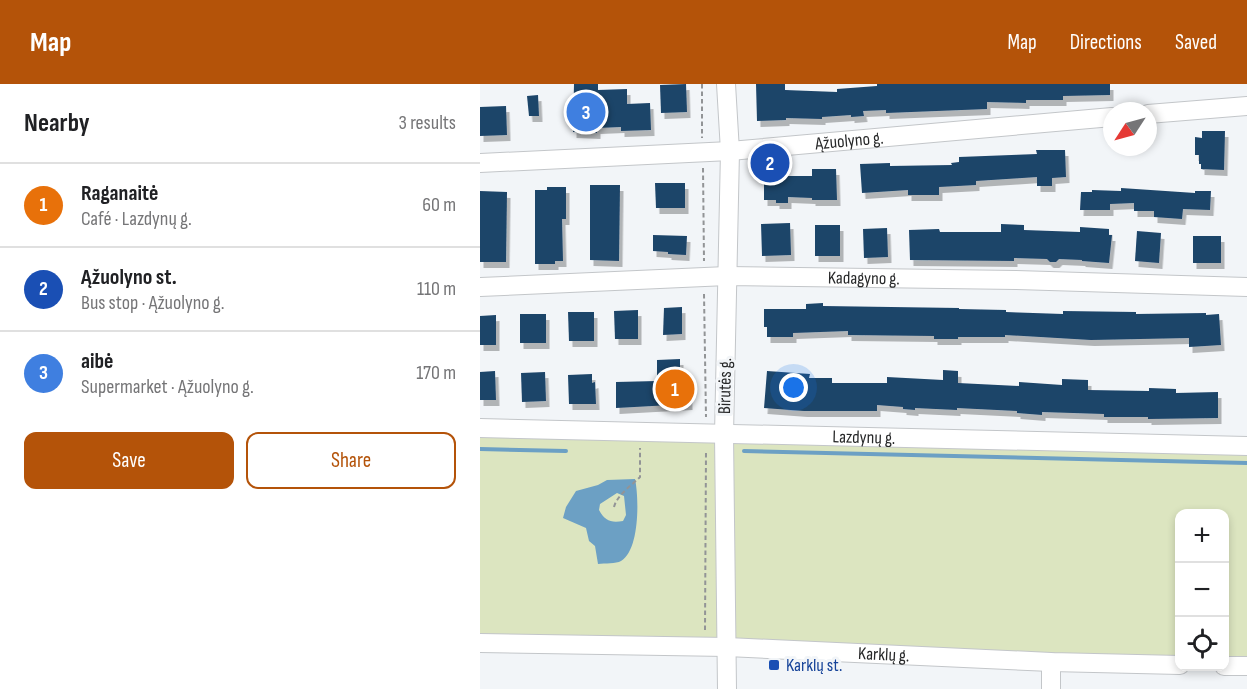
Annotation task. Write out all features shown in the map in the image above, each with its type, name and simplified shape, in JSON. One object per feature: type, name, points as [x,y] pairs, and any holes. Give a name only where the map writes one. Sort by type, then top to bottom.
[{"type":"street","name":"Birutės g.","points":[[726,84],[730,151],[728,276],[715,434],[727,647],[727,689]]},
{"type":"street","points":[[1157,113],[1247,106]]},
{"type":"street","name":"Ąžuolyno g.","points":[[480,163],[730,151],[1103,118]]},
{"type":"street","name":"Kadagyno g.","points":[[480,287],[728,276],[1016,280],[1247,287]]},
{"type":"street","name":"Lazdynų g.","points":[[480,428],[1247,446]]},
{"type":"street","name":"Karklų g.","points":[[480,644],[727,647],[1051,662],[1175,665]]},
{"type":"street","points":[[1051,662],[1051,689]]},
{"type":"street","points":[[1229,666],[1247,666]]},
{"type":"path","points":[[702,84],[704,277],[715,434],[705,647]]},
{"type":"path","points":[[614,507],[614,503],[640,477],[640,432]]},
{"type":"green space","points":[[480,428],[1247,451],[1247,666],[1229,666],[1229,509],[1175,509],[1175,665],[480,643]]},
{"type":"water","points":[[635,479],[637,523],[632,546],[627,555],[619,562],[598,564],[595,546],[589,541],[586,528],[563,518],[566,507],[576,491],[607,480]],"holes":[[[617,493],[624,496],[626,515],[623,521],[615,522],[606,519],[599,510],[600,504]]]},
{"type":"building","points":[[574,84],[598,84],[598,90],[627,89],[627,104],[650,103],[651,130],[621,131],[621,127],[597,128],[597,133],[573,132]]},
{"type":"building","points":[[686,84],[687,112],[661,113],[660,85]]},
{"type":"building","points":[[756,84],[785,84],[785,90],[837,92],[837,89],[877,86],[877,84],[1110,84],[1110,95],[1063,96],[1063,100],[1026,100],[1026,103],[987,102],[987,109],[886,113],[886,110],[863,111],[864,116],[757,121]]},
{"type":"building","points":[[538,95],[539,116],[529,116],[527,96]]},
{"type":"building","points":[[506,106],[507,135],[480,136],[480,107]]},
{"type":"building","points":[[1202,131],[1225,131],[1224,170],[1201,169],[1199,155],[1195,155],[1195,137],[1202,138]]},
{"type":"building","points":[[1036,150],[1065,150],[1066,177],[1052,178],[1052,186],[1037,186],[1037,177],[976,181],[976,185],[939,187],[939,195],[908,195],[908,190],[862,193],[860,164],[952,165],[951,163],[959,162],[959,157],[1037,154]]},
{"type":"building","points":[[812,169],[836,169],[837,200],[788,197],[788,203],[776,203],[776,200],[764,200],[764,176],[812,176]]},
{"type":"building","points":[[655,183],[685,183],[685,208],[656,208]]},
{"type":"building","points":[[590,185],[620,185],[619,261],[590,260]]},
{"type":"building","points":[[547,187],[566,187],[566,219],[562,219],[563,261],[555,261],[555,264],[535,264],[535,190],[547,190]]},
{"type":"building","points":[[1121,188],[1195,193],[1195,191],[1211,191],[1210,210],[1183,209],[1182,219],[1154,217],[1154,211],[1134,211],[1134,203],[1110,204],[1110,210],[1080,210],[1081,192],[1121,191]]},
{"type":"building","points":[[480,191],[507,192],[506,262],[480,262]]},
{"type":"building","points":[[790,223],[791,255],[762,256],[761,224]]},
{"type":"building","points":[[1001,224],[1024,225],[1024,230],[1080,232],[1080,227],[1109,229],[1109,235],[1112,235],[1109,263],[1059,259],[1056,262],[1050,262],[1047,259],[1014,258],[1014,261],[910,260],[909,230],[1001,232]]},
{"type":"building","points":[[815,225],[840,225],[840,256],[815,256]]},
{"type":"building","points":[[887,228],[888,257],[864,258],[863,229]]},
{"type":"building","points":[[1137,231],[1161,233],[1159,263],[1135,261]]},
{"type":"building","points":[[653,235],[687,236],[686,255],[653,251]]},
{"type":"building","points":[[1193,236],[1221,236],[1221,263],[1193,263]]},
{"type":"building","points":[[823,303],[823,306],[959,308],[1063,314],[1063,311],[1219,314],[1221,345],[1189,347],[1189,338],[1091,340],[1005,335],[1005,337],[934,339],[934,336],[848,335],[848,331],[793,333],[793,337],[767,337],[767,327],[764,327],[764,309],[806,309],[806,304]]},
{"type":"building","points":[[682,307],[682,334],[663,335],[664,308]]},
{"type":"building","points":[[638,310],[638,339],[615,339],[614,311]]},
{"type":"building","points":[[568,312],[594,312],[594,341],[569,341]]},
{"type":"building","points":[[520,314],[546,314],[546,343],[520,343]]},
{"type":"building","points":[[496,315],[496,345],[480,345],[480,316]]},
{"type":"building","points":[[680,359],[680,371],[688,371],[689,404],[616,408],[616,382],[657,381],[657,360]]},
{"type":"building","points":[[943,370],[958,371],[958,383],[1019,386],[1019,382],[1062,385],[1062,379],[1088,380],[1088,390],[1149,391],[1149,388],[1176,389],[1176,393],[1218,392],[1218,418],[1148,419],[1148,417],[1104,417],[1104,414],[1042,412],[1042,415],[1017,413],[1017,411],[957,408],[957,410],[915,408],[915,410],[877,405],[877,411],[804,411],[764,408],[767,371],[810,374],[809,378],[832,378],[832,383],[887,383],[887,377],[943,380]]},
{"type":"building","points":[[495,371],[496,400],[480,400],[480,372]]},
{"type":"building","points":[[545,372],[546,401],[522,402],[521,373]]},
{"type":"building","points":[[592,374],[592,383],[595,382],[596,404],[569,404],[568,375]]},
{"type":"waterway","points":[[480,449],[566,451]]},
{"type":"waterway","points":[[744,451],[1247,463]]},
{"type":"place","name":"aibė","points":[[586,112]]},
{"type":"place","name":"Ąžuolyno st.","points":[[770,163]]},
{"type":"place","name":"Raganaitė","points":[[675,389]]},
{"type":"place","name":"Karklų st.","points":[[774,665]]}]
